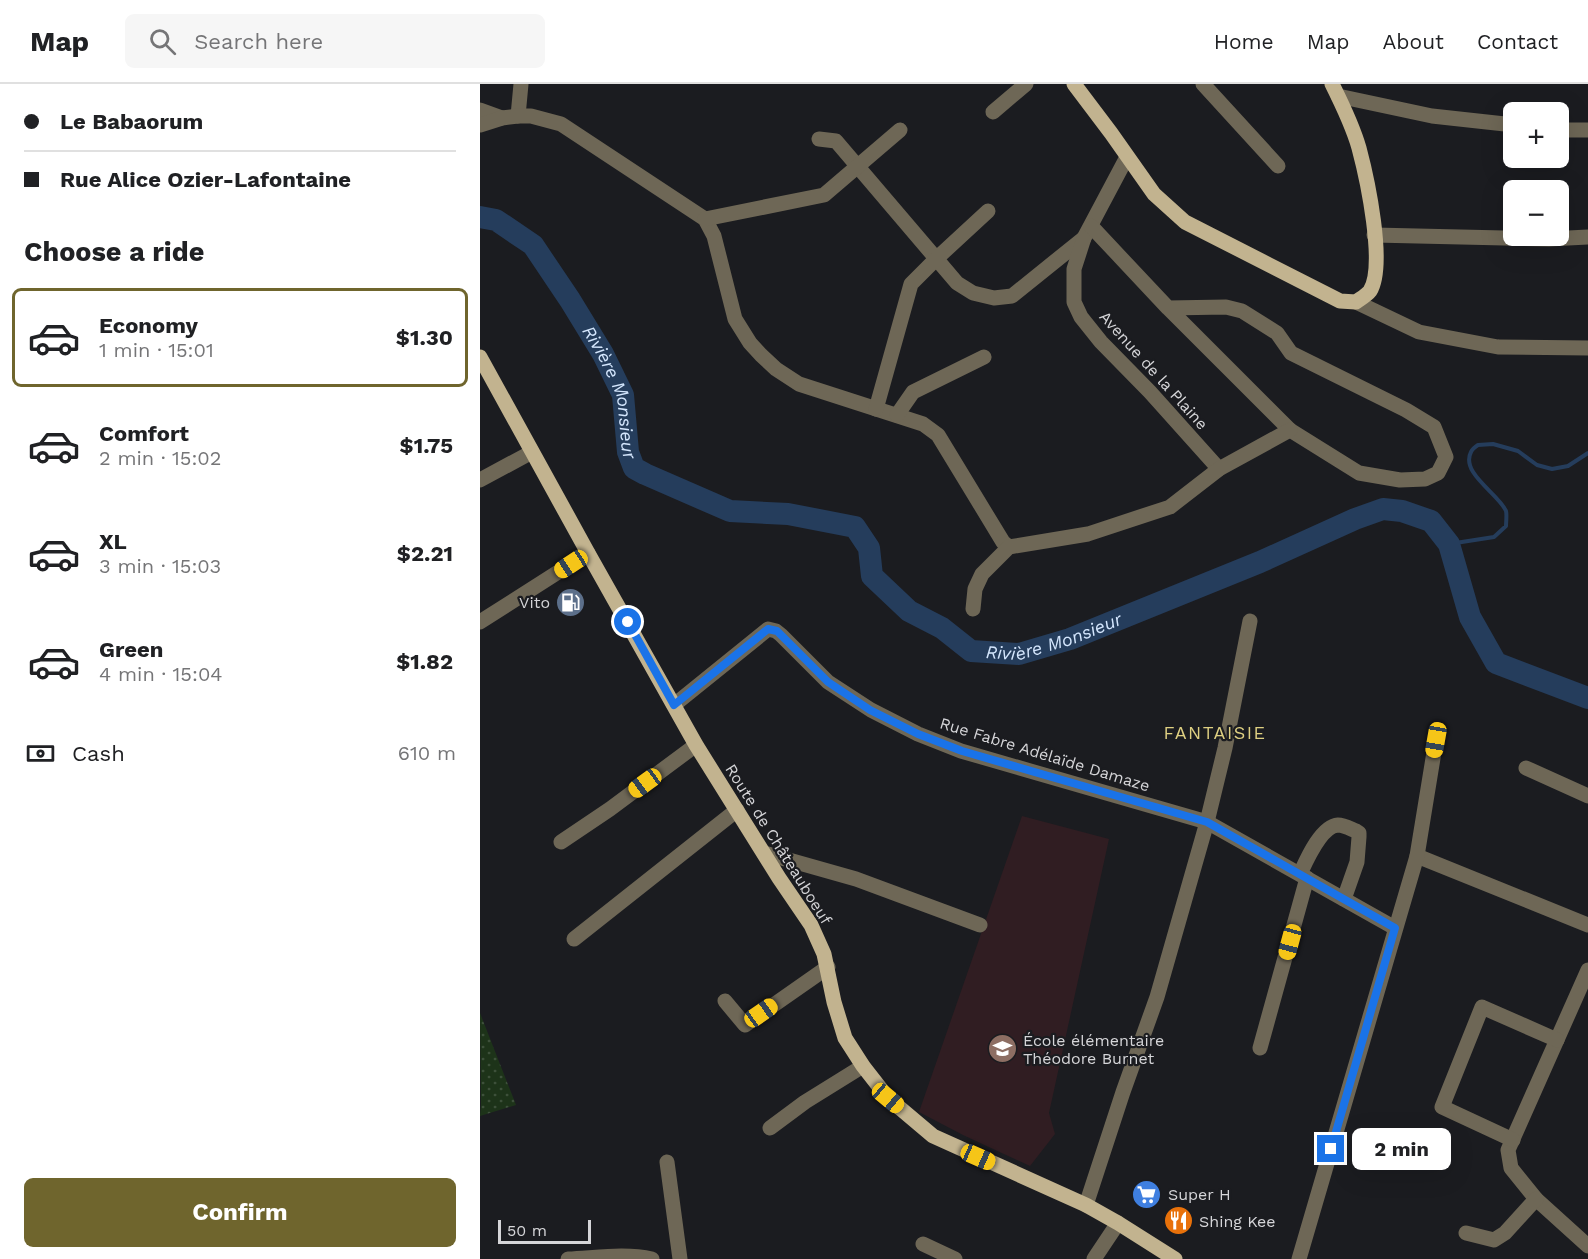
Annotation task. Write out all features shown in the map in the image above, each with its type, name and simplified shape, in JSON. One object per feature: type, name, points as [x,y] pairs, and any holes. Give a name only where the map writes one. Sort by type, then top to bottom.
[{"type":"main road","points":[[1074,84],[1154,194],[1185,222],[1340,301],[1356,302],[1370,291],[1377,267],[1374,235],[1370,195],[1358,146],[1335,90]]},
{"type":"main road","name":"Route de Châteauboeuf","points":[[480,357],[696,745],[779,878],[812,925],[828,967],[834,1002],[845,1038],[863,1066],[888,1098],[933,1136],[1086,1205],[1175,1259]]},
{"type":"street","points":[[518,116],[521,84]]},
{"type":"street","points":[[993,112],[1026,84]]},
{"type":"street","points":[[1203,84],[1278,166]]},
{"type":"street","points":[[1335,90],[1432,116],[1503,124]]},
{"type":"street","points":[[480,110],[502,118]]},
{"type":"street","points":[[480,125],[518,116],[531,116],[561,124],[705,219],[714,236],[735,319],[761,356],[799,384],[923,424],[938,435],[1003,542],[1009,547]]},
{"type":"street","points":[[705,219],[824,195],[900,130]]},
{"type":"street","points":[[1569,130],[1588,130]]},
{"type":"street","points":[[819,139],[836,141],[957,283],[973,293],[994,298],[1012,296],[1088,232],[1290,430],[1359,473],[1400,480],[1425,479],[1438,473],[1446,457],[1434,427],[1406,410],[1291,352],[1277,333],[1242,312],[1226,307],[1168,308]]},
{"type":"street","name":"Avenue de la Plaine","points":[[1127,157],[1088,232],[1074,269],[1074,303],[1081,317],[1101,342],[1150,392],[1219,469]]},
{"type":"street","points":[[876,409],[911,284],[988,211]]},
{"type":"street","points":[[1374,235],[1549,239],[1588,237]]},
{"type":"street","points":[[1356,302],[1419,332],[1498,347],[1588,348]]},
{"type":"street","points":[[897,415],[913,392],[984,357]]},
{"type":"street","points":[[973,609],[975,589],[982,574],[1009,547],[1088,534],[1170,507],[1219,469],[1290,430]]},
{"type":"street","points":[[480,480],[532,452]]},
{"type":"street","points":[[480,622],[588,553]]},
{"type":"street","points":[[1086,1205],[1157,997],[1207,822],[1225,748],[1250,621]]},
{"type":"street","name":"Rue Fabre Adélaïde Damaze","points":[[674,705],[768,629],[772,629],[777,631],[828,682],[870,710],[918,734],[962,751],[1207,822],[1395,928]]},
{"type":"street","points":[[1299,1259],[1417,856],[1436,740]]},
{"type":"street","points":[[561,842],[696,745]]},
{"type":"street","points":[[1526,768],[1588,796]]},
{"type":"street","points":[[574,939],[736,810]]},
{"type":"street","points":[[1260,1048],[1310,852],[1319,838],[1336,825],[1359,833],[1357,862],[1344,899]]},
{"type":"street","points":[[764,854],[856,879],[980,925]]},
{"type":"street","points":[[1417,856],[1588,925]]},
{"type":"street","points":[[725,1001],[745,1024],[828,967]]},
{"type":"street","points":[[1588,970],[1508,1150],[1511,1167],[1536,1199],[1588,1246]]},
{"type":"street","points":[[1513,1140],[1442,1107],[1482,1006],[1557,1040]]},
{"type":"street","points":[[770,1128],[805,1102],[863,1066]]},
{"type":"street","points":[[667,1162],[680,1259]]},
{"type":"street","points":[[1466,1233],[1494,1240],[1505,1233],[1536,1199]]},
{"type":"street","points":[[1094,1259],[1118,1223]]},
{"type":"street","points":[[923,1244],[955,1259]]},
{"type":"street","points":[[568,1259],[618,1256],[652,1259]]},
{"type":"shaded area","points":[[1022,816],[1109,839],[1049,1113],[1055,1134],[1030,1166],[919,1112]]},
{"type":"green space","points":[[480,1013],[516,1105],[480,1116],[481,1105]]},
{"type":"waterway","name":"Rivière Monsieur","points":[[480,217],[496,220],[533,245],[570,300],[603,354],[623,395],[628,452],[634,468],[730,511],[788,514],[855,527],[869,548],[872,576],[909,611],[942,628],[971,651],[1019,654],[1070,639],[1383,509],[1402,511],[1431,521],[1449,544],[1470,617],[1496,663],[1588,698]]},
{"type":"waterway","points":[[1449,544],[1494,537],[1506,526],[1506,511],[1502,504],[1471,468],[1469,460],[1471,452],[1478,445],[1493,444],[1518,451],[1537,465],[1552,469],[1568,466],[1588,453]]},
{"type":"place","name":"Vito","points":[[571,602]]},
{"type":"place","name":"École élémentaire Théodore Burnet","points":[[1002,1049]]},
{"type":"place","name":"Super H","points":[[1147,1194]]},
{"type":"place","name":"Shing Kee","points":[[1178,1221]]},
{"type":"district","name":"FANTAISIE","points":[[1215,733]]},
{"type":"route","points":[[628,622],[674,705],[768,629],[772,629],[777,631],[828,682],[870,710],[918,734],[962,751],[1207,822],[1395,928],[1331,1149]]}]
